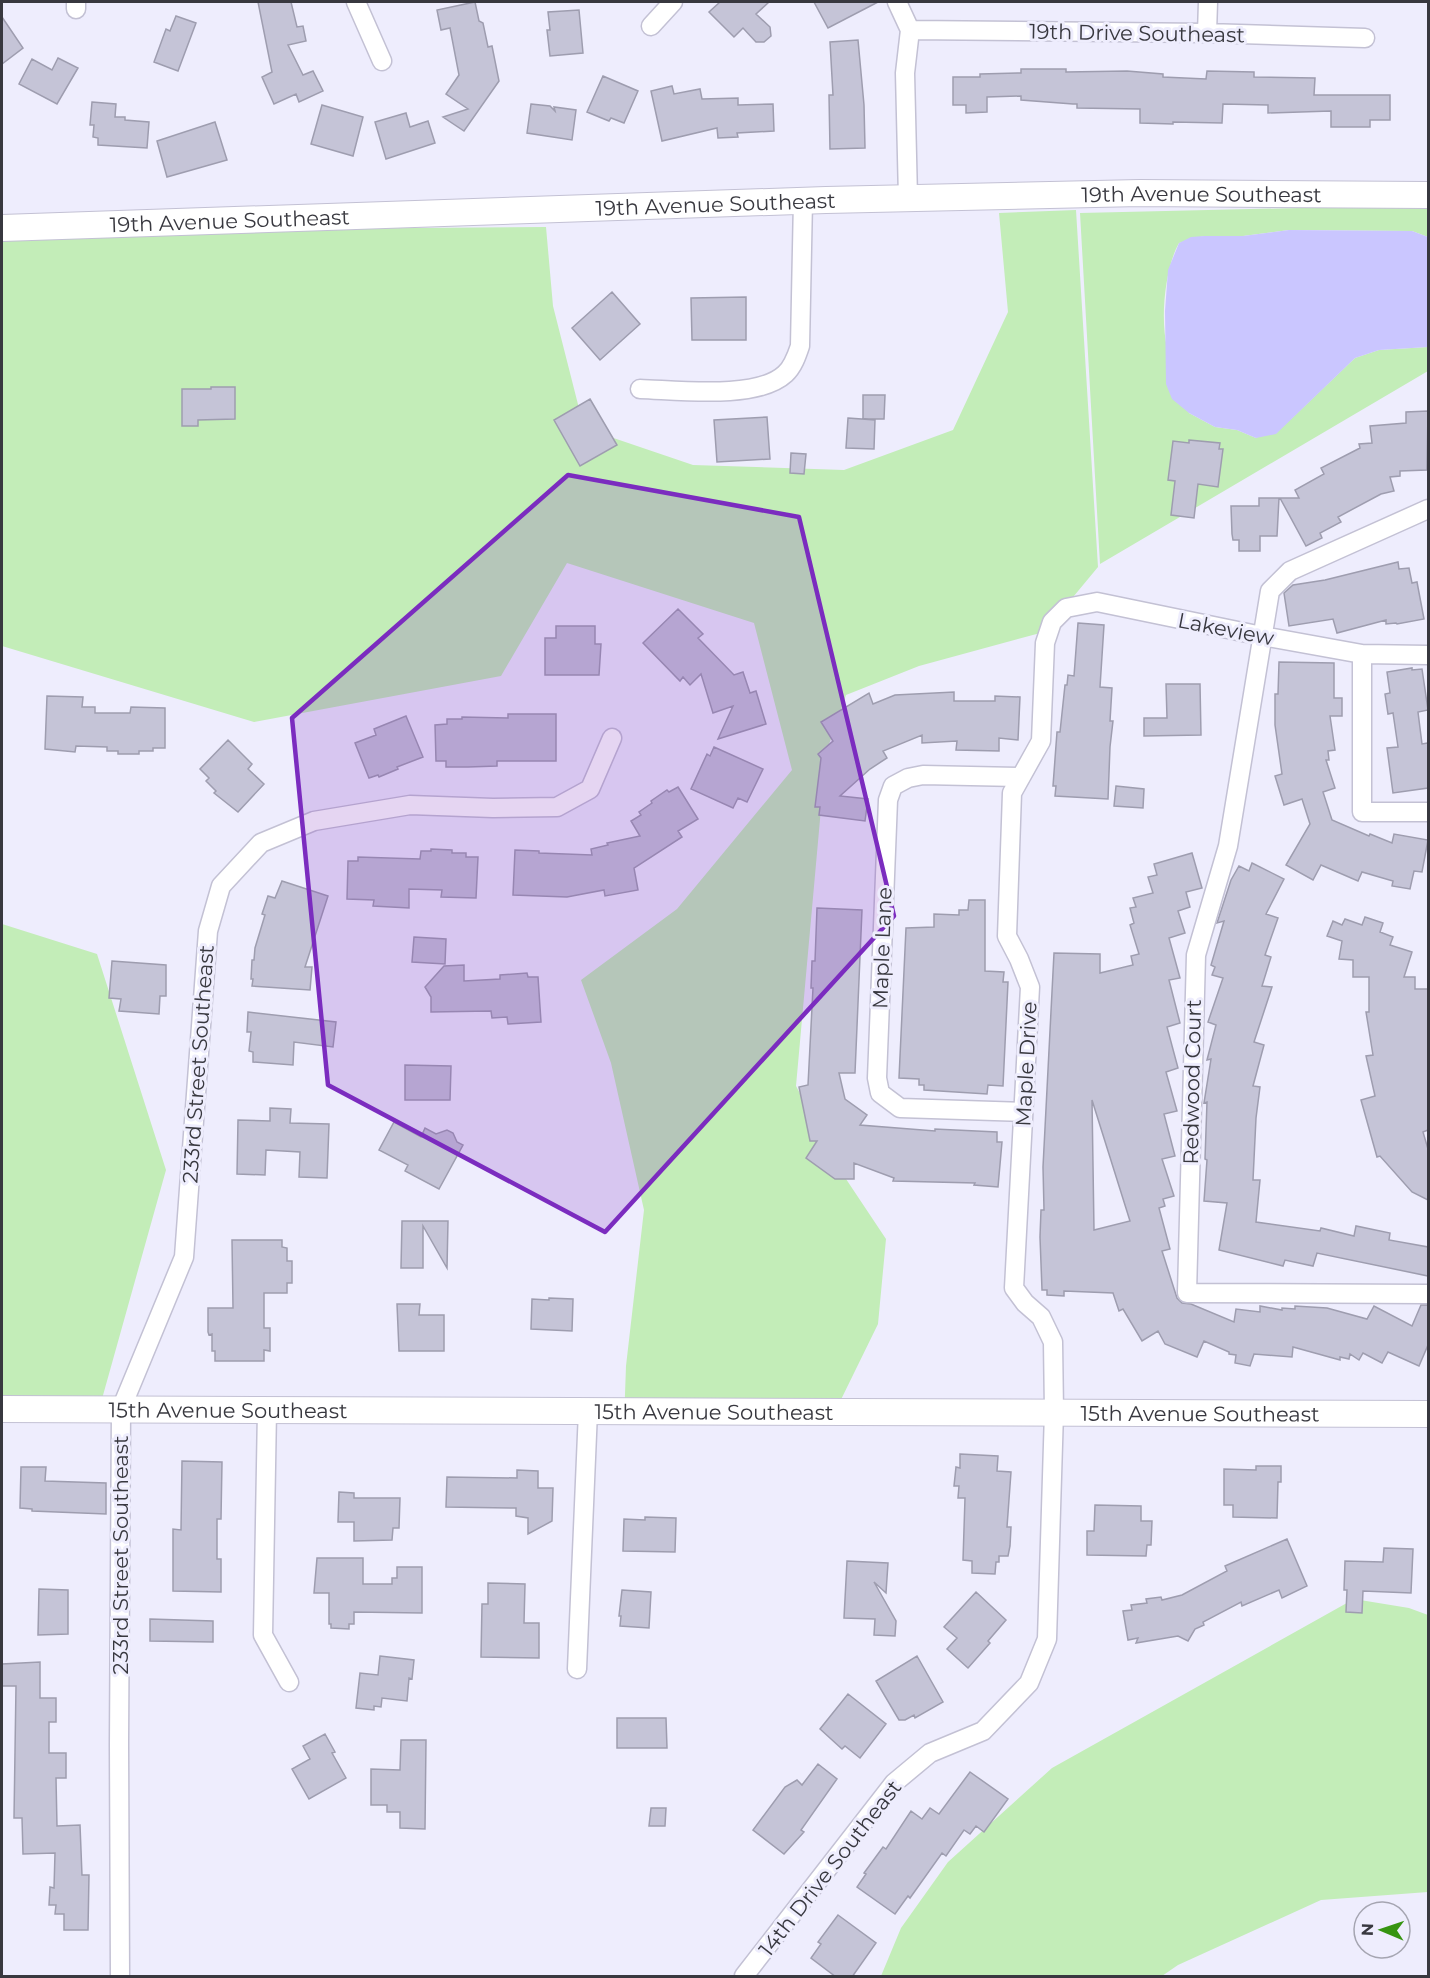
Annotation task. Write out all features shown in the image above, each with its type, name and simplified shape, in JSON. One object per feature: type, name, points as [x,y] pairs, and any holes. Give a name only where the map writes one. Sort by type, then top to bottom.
[{"type":"street","points":[[356,2],[382,61]]},
{"type":"street","points":[[651,26],[672,2]]},
{"type":"street","points":[[897,2],[910,30],[905,73],[908,198]]},
{"type":"street","points":[[1207,33],[1208,2]]},
{"type":"street","name":"19th Drive Southeast","points":[[910,30],[1207,33],[1365,38]]},
{"type":"street","name":"19th Avenue Southeast","points":[[2,228],[803,200],[1140,194],[1428,195]]},
{"type":"street","points":[[640,389],[742,391],[763,386],[785,374],[796,359],[800,346],[803,200]]},
{"type":"street","points":[[1262,636],[1270,591],[1290,571],[1428,508]]},
{"type":"street","name":"Lakeview","points":[[1046,643],[1052,622],[1066,608],[1097,602],[1362,654],[1428,655]]},
{"type":"street","name":"Redwood Court","points":[[1262,636],[1228,846],[1196,955],[1187,1293],[1428,1294]]},
{"type":"street","name":"Maple Drive","points":[[983,1731],[1029,1683],[1047,1639],[1054,1412],[1053,1342],[1041,1317],[1025,1303],[1014,1288],[1030,987],[1007,936],[1012,793],[1041,741],[1046,643]]},
{"type":"street","points":[[1362,654],[1362,812],[1428,812]]},
{"type":"street","name":"233rd Street Southeast","points":[[120,1977],[121,1409],[184,1257],[208,931],[221,886],[261,843],[314,821],[410,806],[557,807],[590,789],[612,738]]},
{"type":"street","name":"Maple Lane","points":[[1021,777],[923,775],[908,778],[893,786],[888,800],[877,1078],[880,1093],[900,1108],[1023,1112]]},
{"type":"street","name":"15th Avenue Southeast","points":[[2,1409],[1428,1414]]},
{"type":"street","points":[[267,1410],[263,1635],[289,1682]]},
{"type":"street","points":[[577,1669],[588,1411]]},
{"type":"street","name":"14th Drive Southeast","points":[[744,1977],[894,1783],[930,1753],[983,1731]]},
{"type":"highlighted area","points":[[568,475],[799,517],[894,916],[605,1232],[328,1085],[292,718]]},
{"type":"green space","points":[[1428,205],[1428,237],[1412,231],[1289,230],[1243,236],[1204,236],[1179,243],[1170,266],[1165,294],[1164,322],[1167,347],[1189,413],[1215,427],[1237,430],[1256,438],[1291,419],[1355,358],[1379,350],[1428,347],[1428,371],[1100,564],[1080,213]]},
{"type":"green space","points":[[1076,210],[1098,567],[1044,632],[919,666],[846,695],[826,753],[796,1086],[842,1173],[886,1239],[878,1324],[831,1420],[624,1422],[626,1366],[644,1210],[611,1063],[581,980],[677,909],[792,770],[754,623],[567,563],[501,676],[254,722],[2,646],[2,231],[546,227],[553,306],[584,428],[693,465],[844,470],[953,430],[1008,312],[999,213]]},
{"type":"green space","points":[[2,924],[97,954],[166,1170],[100,1406],[2,1406]]},
{"type":"green space","points":[[1354,1599],[1409,1608],[1428,1615],[1428,1892],[1321,1900],[1178,1965],[1162,1976],[881,1976],[901,1928],[948,1862],[1052,1768]]},
{"type":"shaded area","points":[[1289,230],[1412,231],[1428,237],[1428,347],[1379,350],[1355,358],[1276,434],[1256,438],[1237,430],[1215,427],[1189,413],[1172,399],[1166,384],[1165,311],[1168,270],[1179,243],[1191,237],[1243,236]]},
{"type":"building","points":[[258,2],[291,2],[297,27],[303,26],[306,41],[288,45],[303,75],[313,71],[323,91],[299,102],[296,94],[274,104],[262,77],[272,72]]},
{"type":"building","points":[[475,2],[479,21],[483,23],[488,47],[492,46],[499,81],[464,131],[443,117],[468,109],[446,94],[459,75],[450,28],[441,30],[437,10]]},
{"type":"building","points":[[720,2],[769,2],[756,14],[770,27],[771,36],[764,42],[756,42],[743,28],[734,37],[709,12]]},
{"type":"building","points":[[814,2],[878,2],[828,28]]},
{"type":"building","points":[[579,10],[583,53],[550,56],[547,30],[550,30],[548,12]]},
{"type":"building","points":[[176,16],[196,23],[178,71],[154,62],[166,29],[170,31]]},
{"type":"building","points":[[2,17],[23,48],[2,64]]},
{"type":"building","points":[[858,40],[865,148],[830,149],[829,95],[833,95],[830,42]]},
{"type":"building","points":[[58,58],[78,68],[57,104],[19,84],[32,59],[52,70]]},
{"type":"building","points":[[1021,69],[1066,69],[1066,72],[1127,71],[1163,74],[1163,77],[1206,79],[1207,71],[1254,72],[1254,77],[1315,78],[1314,95],[1390,95],[1390,120],[1370,120],[1370,127],[1331,127],[1331,111],[1268,113],[1268,105],[1223,104],[1222,123],[1140,123],[1140,109],[1077,108],[1077,104],[1021,100],[1021,96],[987,97],[987,112],[966,113],[966,105],[953,105],[953,77],[1021,73]]},
{"type":"building","points":[[603,76],[638,91],[624,123],[611,118],[609,121],[587,112]]},
{"type":"building","points":[[672,86],[674,94],[700,89],[702,99],[738,98],[738,105],[773,104],[774,131],[737,133],[738,137],[718,138],[717,128],[662,141],[651,91]]},
{"type":"building","points":[[92,102],[116,104],[115,117],[149,122],[147,148],[98,145],[98,138],[93,137],[94,125],[90,125]]},
{"type":"building","points":[[531,104],[550,106],[555,111],[554,107],[576,110],[572,140],[527,133]]},
{"type":"building","points":[[322,105],[363,117],[353,156],[311,144]]},
{"type":"building","points":[[406,113],[410,127],[428,121],[435,143],[386,159],[375,122]]},
{"type":"building","points":[[215,122],[227,160],[167,177],[157,141]]},
{"type":"building","points":[[612,292],[640,324],[600,360],[572,328]]},
{"type":"building","points":[[746,297],[746,340],[692,340],[691,298]]},
{"type":"building","points":[[211,387],[235,387],[235,419],[198,420],[198,426],[182,426],[182,389],[211,389]]},
{"type":"building","points":[[863,395],[885,395],[884,419],[863,419]]},
{"type":"building","points":[[590,399],[617,445],[580,466],[554,420]]},
{"type":"building","points":[[1428,411],[1427,470],[1400,471],[1400,476],[1390,477],[1394,491],[1381,494],[1338,517],[1341,522],[1320,533],[1322,538],[1306,546],[1280,498],[1299,498],[1295,490],[1324,474],[1321,468],[1360,448],[1359,444],[1372,443],[1370,426],[1406,423],[1406,412]]},
{"type":"building","points":[[767,417],[770,459],[717,462],[714,420]]},
{"type":"building","points":[[848,418],[875,420],[874,449],[846,448]]},
{"type":"building","points":[[1189,440],[1220,443],[1219,449],[1223,449],[1218,487],[1198,484],[1194,518],[1171,515],[1175,481],[1168,480],[1173,441],[1189,443]]},
{"type":"building","points":[[791,453],[806,454],[804,474],[790,473]]},
{"type":"building","points":[[1259,498],[1279,498],[1277,536],[1260,536],[1260,551],[1239,551],[1239,540],[1233,540],[1231,506],[1259,506]]},
{"type":"building","points":[[1398,562],[1399,569],[1409,568],[1412,583],[1417,582],[1424,619],[1397,624],[1386,624],[1386,620],[1337,633],[1333,619],[1289,626],[1284,593],[1293,585],[1325,580]]},
{"type":"building","points":[[678,609],[703,634],[698,638],[734,675],[743,672],[750,693],[756,691],[766,724],[718,739],[733,706],[713,713],[701,674],[690,685],[683,677],[680,681],[643,643]]},
{"type":"building","points":[[1078,623],[1104,625],[1100,687],[1112,688],[1110,721],[1113,721],[1108,799],[1055,796],[1056,786],[1053,786],[1057,732],[1060,732],[1068,675],[1074,676]]},
{"type":"building","points":[[556,626],[595,626],[595,644],[601,644],[599,675],[545,675],[545,638],[556,638]]},
{"type":"building","points":[[1279,662],[1334,663],[1334,698],[1342,698],[1342,716],[1330,716],[1335,750],[1328,751],[1329,760],[1326,760],[1335,788],[1323,792],[1332,820],[1392,843],[1394,834],[1428,840],[1422,872],[1414,871],[1410,889],[1392,886],[1393,881],[1362,872],[1358,881],[1321,865],[1313,880],[1286,865],[1310,824],[1302,799],[1284,805],[1275,776],[1282,774],[1275,725],[1275,694],[1278,694]]},
{"type":"building","points":[[1412,668],[1412,670],[1422,669],[1428,710],[1418,712],[1422,744],[1428,743],[1428,788],[1393,793],[1387,748],[1398,747],[1393,713],[1388,714],[1385,694],[1390,693],[1387,672]]},
{"type":"building","points":[[1166,684],[1200,684],[1201,735],[1144,736],[1144,718],[1167,718]]},
{"type":"building","points":[[954,692],[954,701],[995,701],[995,696],[1020,697],[1018,740],[999,738],[999,751],[956,750],[957,741],[922,743],[922,735],[883,751],[887,758],[870,769],[840,796],[868,799],[865,821],[819,815],[820,807],[815,807],[821,758],[818,754],[833,741],[821,722],[869,693],[873,704],[895,695]]},
{"type":"building","points":[[47,696],[83,697],[82,707],[95,707],[95,713],[130,713],[131,707],[165,708],[165,748],[139,751],[139,754],[118,754],[118,751],[107,751],[107,747],[76,746],[75,752],[45,749]]},
{"type":"building","points":[[508,714],[556,714],[556,761],[497,761],[497,766],[446,767],[446,761],[436,761],[435,725],[447,724],[447,719],[508,718]]},
{"type":"building","points":[[406,716],[423,757],[379,777],[378,775],[369,778],[355,743],[376,735],[374,729]]},
{"type":"building","points":[[228,740],[252,764],[248,769],[264,784],[238,812],[214,793],[216,791],[206,781],[209,778],[200,769]]},
{"type":"building","points":[[714,747],[763,769],[747,802],[738,798],[733,808],[691,789],[707,754],[710,756]]},
{"type":"building","points":[[1116,786],[1144,789],[1143,808],[1114,806]]},
{"type":"building","points":[[678,787],[698,819],[678,831],[682,837],[634,868],[638,890],[605,896],[604,890],[567,897],[513,895],[515,850],[592,855],[591,849],[640,836],[631,821],[641,815],[639,812],[652,803],[651,801],[667,790],[669,792]]},
{"type":"building","points":[[431,849],[452,850],[452,853],[466,853],[466,857],[478,857],[476,898],[441,897],[442,890],[409,889],[409,908],[373,906],[374,900],[347,899],[348,861],[358,861],[358,857],[420,859],[421,851],[431,851]]},
{"type":"building","points":[[1192,853],[1202,888],[1186,892],[1190,907],[1178,911],[1185,933],[1169,938],[1180,978],[1169,980],[1180,1023],[1167,1027],[1178,1068],[1166,1072],[1177,1111],[1164,1114],[1175,1156],[1162,1159],[1174,1196],[1163,1199],[1165,1206],[1159,1208],[1170,1249],[1162,1251],[1177,1298],[1182,1303],[1191,1304],[1234,1322],[1236,1309],[1260,1312],[1260,1306],[1282,1310],[1282,1308],[1295,1309],[1295,1306],[1327,1308],[1367,1319],[1374,1306],[1412,1326],[1421,1305],[1428,1305],[1428,1345],[1419,1366],[1388,1352],[1382,1363],[1363,1353],[1359,1360],[1350,1354],[1349,1359],[1340,1357],[1340,1360],[1293,1347],[1292,1357],[1254,1354],[1250,1366],[1235,1363],[1236,1355],[1229,1354],[1204,1341],[1197,1357],[1165,1344],[1158,1331],[1142,1341],[1123,1309],[1119,1311],[1113,1293],[1064,1291],[1064,1296],[1047,1295],[1047,1290],[1042,1290],[1040,1237],[1041,1210],[1044,1210],[1043,1167],[1054,953],[1100,954],[1100,973],[1133,965],[1131,956],[1139,954],[1130,925],[1134,923],[1130,908],[1136,907],[1133,898],[1153,893],[1148,877],[1157,875],[1154,864]],"holes":[[[1092,1100],[1130,1221],[1094,1230]]]},
{"type":"building","points":[[1252,863],[1284,879],[1266,914],[1278,918],[1265,955],[1271,957],[1262,986],[1272,987],[1254,1042],[1264,1045],[1253,1086],[1260,1087],[1253,1180],[1260,1180],[1256,1222],[1320,1231],[1321,1228],[1354,1236],[1356,1226],[1390,1233],[1389,1240],[1428,1247],[1428,1276],[1317,1253],[1313,1266],[1285,1260],[1283,1266],[1219,1250],[1227,1203],[1204,1201],[1207,1102],[1204,1103],[1211,1059],[1207,1060],[1216,1025],[1208,1022],[1223,978],[1212,975],[1215,967],[1211,965],[1224,921],[1217,923],[1231,880],[1239,866],[1249,871]]},
{"type":"building","points":[[282,881],[328,896],[305,967],[312,967],[310,990],[252,986],[252,960],[254,960],[255,948],[265,915],[262,914],[268,896],[275,898]]},
{"type":"building","points":[[969,900],[985,900],[985,971],[1004,972],[1003,982],[1008,982],[1003,1086],[988,1085],[987,1094],[924,1090],[924,1085],[919,1085],[919,1079],[899,1078],[906,928],[934,927],[934,914],[959,915],[959,910],[968,910]]},
{"type":"building","points":[[817,908],[862,910],[855,1073],[839,1073],[845,1099],[867,1115],[860,1125],[935,1131],[935,1129],[997,1132],[997,1142],[1002,1142],[998,1187],[974,1185],[975,1183],[893,1181],[894,1178],[854,1163],[854,1179],[835,1179],[806,1158],[817,1141],[810,1141],[799,1087],[808,1085],[813,988],[811,988],[812,961],[815,961]]},
{"type":"building","points":[[1365,917],[1383,923],[1380,932],[1393,937],[1390,945],[1412,952],[1404,977],[1415,977],[1415,989],[1428,989],[1428,1130],[1423,1132],[1428,1149],[1428,1200],[1412,1192],[1380,1156],[1377,1157],[1361,1100],[1375,1096],[1366,1056],[1373,1055],[1366,1012],[1369,1012],[1369,977],[1353,977],[1353,960],[1339,959],[1342,941],[1327,936],[1333,921],[1342,925],[1345,919],[1362,925]]},
{"type":"building","points":[[414,937],[446,939],[445,964],[412,962]]},
{"type":"building","points":[[112,961],[166,965],[166,996],[160,996],[159,1014],[119,1011],[121,999],[109,998]]},
{"type":"building","points":[[464,965],[464,981],[500,979],[500,975],[527,973],[528,977],[538,977],[541,1022],[508,1024],[507,1017],[492,1018],[491,1011],[431,1012],[431,997],[425,987],[444,966]]},
{"type":"building","points":[[248,1012],[336,1022],[333,1047],[294,1042],[293,1065],[253,1062],[253,1052],[249,1051],[251,1032],[247,1032]]},
{"type":"building","points":[[405,1065],[451,1066],[450,1100],[405,1100]]},
{"type":"building","points":[[270,1108],[291,1109],[290,1123],[329,1124],[327,1178],[299,1177],[300,1152],[266,1150],[265,1175],[237,1174],[238,1120],[270,1121]]},
{"type":"building","points":[[394,1122],[421,1137],[425,1128],[436,1134],[447,1130],[453,1133],[457,1142],[463,1145],[439,1189],[405,1171],[408,1165],[379,1150]]},
{"type":"building","points":[[402,1221],[448,1221],[447,1268],[423,1226],[423,1268],[401,1268]]},
{"type":"building","points":[[232,1240],[282,1240],[282,1247],[287,1248],[287,1261],[292,1261],[292,1283],[287,1283],[287,1293],[264,1293],[264,1328],[270,1328],[270,1351],[264,1350],[264,1361],[215,1361],[215,1351],[212,1351],[212,1334],[209,1335],[208,1332],[208,1308],[233,1308]]},
{"type":"building","points":[[549,1298],[573,1299],[572,1331],[531,1329],[532,1299],[549,1300]]},
{"type":"building","points":[[397,1304],[420,1304],[419,1315],[444,1315],[444,1351],[399,1351]]},
{"type":"building","points":[[960,1454],[998,1456],[997,1471],[1011,1472],[1007,1527],[1011,1527],[1010,1546],[1008,1556],[999,1556],[995,1574],[972,1573],[972,1561],[963,1560],[965,1498],[958,1498],[959,1486],[954,1486],[956,1467],[960,1468]]},
{"type":"building","points":[[182,1461],[222,1462],[221,1519],[217,1519],[217,1559],[221,1559],[221,1592],[173,1591],[173,1529],[181,1530]]},
{"type":"building","points":[[1256,1466],[1281,1466],[1277,1518],[1233,1517],[1233,1505],[1224,1505],[1224,1469],[1256,1470]]},
{"type":"building","points":[[21,1467],[46,1467],[45,1481],[106,1483],[106,1514],[32,1511],[32,1509],[20,1508]]},
{"type":"building","points":[[517,1470],[538,1471],[538,1488],[553,1488],[552,1521],[528,1534],[528,1518],[516,1516],[516,1508],[446,1507],[447,1477],[517,1478]]},
{"type":"building","points":[[339,1492],[354,1493],[354,1498],[400,1498],[399,1528],[393,1528],[392,1540],[354,1541],[354,1522],[338,1522]]},
{"type":"building","points":[[1095,1505],[1141,1506],[1141,1521],[1152,1521],[1151,1545],[1147,1545],[1146,1556],[1087,1555],[1087,1531],[1094,1531]]},
{"type":"building","points":[[645,1517],[676,1518],[675,1552],[623,1551],[624,1519],[645,1520]]},
{"type":"building","points":[[1287,1539],[1307,1586],[1282,1598],[1279,1590],[1242,1606],[1241,1602],[1203,1622],[1204,1625],[1195,1629],[1188,1641],[1178,1636],[1136,1643],[1138,1638],[1128,1640],[1123,1611],[1132,1610],[1131,1605],[1147,1603],[1146,1599],[1161,1597],[1162,1600],[1182,1595],[1227,1571],[1225,1566]]},
{"type":"building","points":[[1384,1548],[1413,1549],[1411,1593],[1363,1591],[1362,1613],[1346,1612],[1345,1561],[1383,1562]]},
{"type":"building","points":[[317,1558],[363,1558],[363,1584],[392,1584],[392,1578],[397,1578],[397,1567],[422,1567],[422,1613],[354,1612],[354,1624],[349,1624],[349,1629],[331,1628],[329,1593],[314,1593]]},
{"type":"building","points":[[847,1561],[888,1563],[886,1593],[874,1582],[896,1621],[895,1636],[874,1635],[875,1619],[844,1618]]},
{"type":"building","points":[[488,1583],[525,1584],[524,1623],[539,1623],[539,1658],[481,1657],[482,1604],[488,1604]]},
{"type":"building","points":[[39,1589],[68,1590],[68,1634],[38,1635]]},
{"type":"building","points":[[622,1590],[651,1592],[649,1628],[620,1626]]},
{"type":"building","points":[[976,1592],[1006,1620],[968,1668],[947,1649],[957,1638],[944,1627]]},
{"type":"building","points":[[150,1619],[213,1621],[213,1642],[150,1641]]},
{"type":"building","points":[[380,1656],[414,1660],[412,1679],[409,1678],[407,1701],[382,1698],[381,1707],[374,1706],[374,1710],[356,1708],[360,1673],[378,1675]]},
{"type":"building","points":[[917,1656],[943,1702],[915,1718],[914,1715],[905,1720],[899,1720],[876,1681]]},
{"type":"building","points":[[40,1662],[40,1698],[56,1698],[56,1722],[49,1722],[49,1753],[66,1753],[66,1778],[56,1778],[57,1826],[80,1825],[82,1875],[89,1875],[88,1930],[64,1930],[64,1914],[55,1914],[56,1905],[49,1905],[50,1887],[54,1888],[55,1853],[23,1854],[22,1818],[14,1818],[16,1686],[2,1686],[2,1664]]},
{"type":"building","points":[[848,1694],[886,1724],[860,1758],[845,1746],[842,1749],[820,1729]]},
{"type":"building","points":[[617,1718],[666,1718],[667,1748],[617,1748]]},
{"type":"building","points":[[325,1734],[335,1752],[332,1753],[346,1778],[309,1799],[292,1769],[310,1759],[303,1746]]},
{"type":"building","points":[[401,1740],[426,1740],[425,1829],[400,1828],[400,1812],[387,1812],[387,1805],[371,1805],[371,1769],[400,1770]]},
{"type":"building","points":[[818,1764],[837,1779],[801,1830],[804,1832],[784,1854],[753,1830],[785,1787],[797,1780],[802,1785]]},
{"type":"building","points":[[970,1772],[1008,1799],[984,1832],[976,1826],[970,1834],[964,1830],[946,1856],[942,1853],[910,1898],[908,1896],[895,1914],[857,1887],[866,1874],[864,1873],[883,1847],[886,1849],[911,1811],[922,1819],[930,1808],[939,1814]]},
{"type":"building","points":[[651,1808],[666,1808],[665,1826],[649,1826]]},
{"type":"building","points":[[838,1915],[876,1943],[852,1977],[836,1977],[811,1958],[821,1944],[818,1942]]}]
